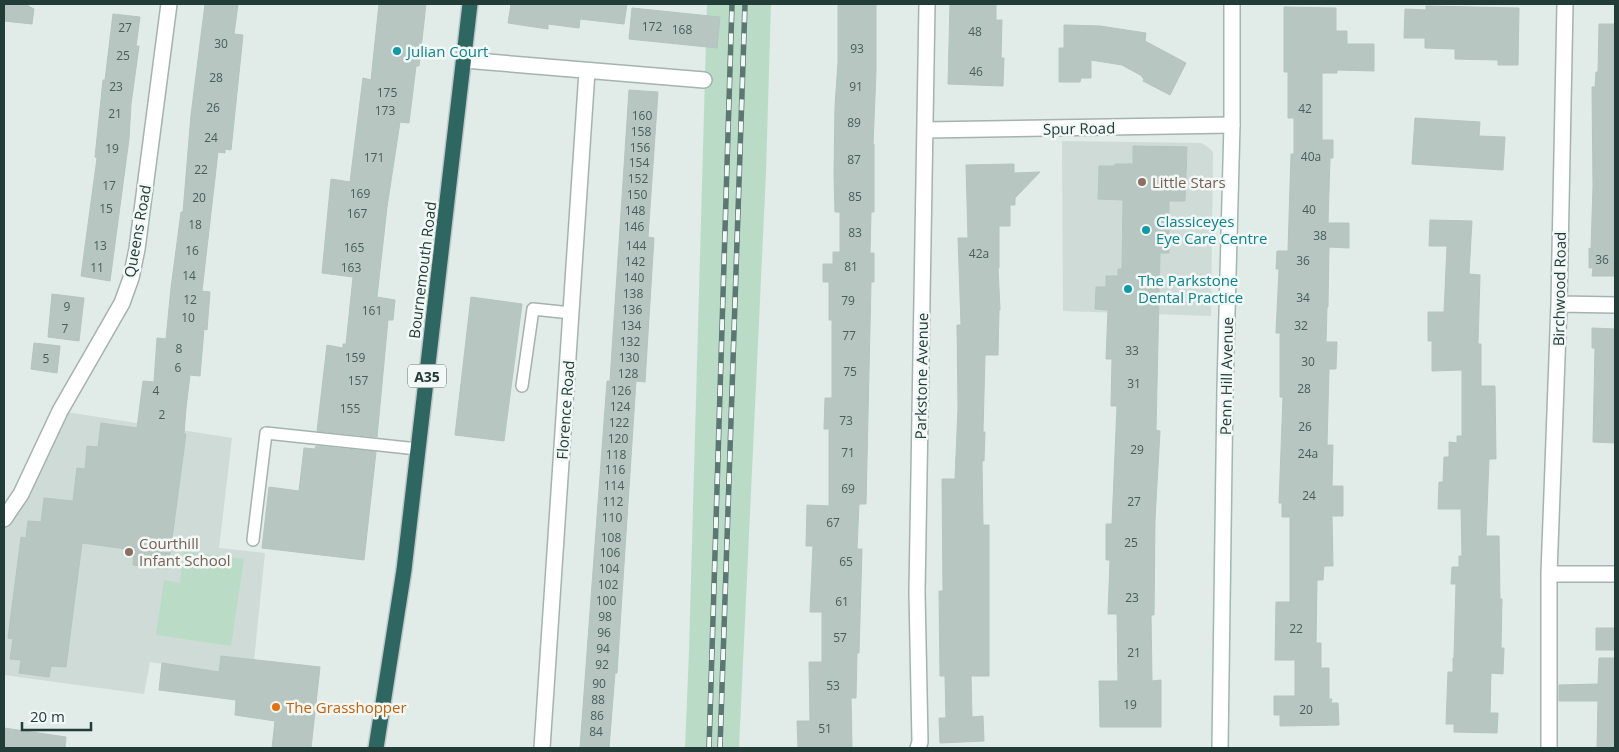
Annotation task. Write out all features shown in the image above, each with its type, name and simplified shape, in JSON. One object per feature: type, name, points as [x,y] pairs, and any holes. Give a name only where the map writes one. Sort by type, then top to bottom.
[{"type":"highway","name":"Bournemouth Road","points":[[376,748],[404,570],[470,4]]},
{"type":"street","name":"Queens Road","points":[[4,519],[21,494],[60,411],[122,302],[131,278],[137,249],[169,4]]},
{"type":"street","name":"Parkstone Avenue","points":[[918,748],[920,742],[917,592],[927,4]]},
{"type":"street","name":"Penn Hill Avenue","points":[[1220,748],[1225,388],[1232,125],[1232,4]]},
{"type":"street","name":"Birchwood Road","points":[[1548,748],[1549,574],[1559,304],[1565,4]]},
{"type":"street","points":[[464,60],[704,80]]},
{"type":"street","name":"Florence Road","points":[[542,748],[587,71]]},
{"type":"street","name":"Spur Road","points":[[925,130],[1232,125]]},
{"type":"street","points":[[1559,304],[1615,305]]},
{"type":"street","points":[[1549,574],[1615,574]]},
{"type":"lane","points":[[522,386],[533,308],[571,313]]},
{"type":"lane","points":[[253,540],[266,433],[418,449]]},
{"type":"shaded area","points":[[1062,141],[1201,143],[1213,152],[1211,316],[1063,311]]},
{"type":"shaded area","name":"Courthill Infant School","points":[[60,411],[232,438],[219,548],[265,553],[254,660],[222,656],[219,672],[150,662],[144,694],[4,675],[4,519]]},
{"type":"green space","points":[[707,4],[771,4],[766,172],[739,748],[685,748]]},
{"type":"green space","points":[[184,551],[244,559],[231,646],[156,635],[164,580],[180,583]]},
{"type":"building","points":[[4,4],[25,4],[34,9],[32,24],[4,21]]},
{"type":"building","points":[[205,4],[238,4],[234,34],[243,35],[231,150],[225,149],[225,153],[218,152],[202,291],[210,292],[207,330],[204,329],[200,376],[190,375],[184,434],[186,434],[168,569],[133,565],[134,550],[82,543],[66,667],[51,666],[49,677],[19,673],[21,660],[10,659],[13,639],[8,638],[21,537],[26,538],[28,521],[41,522],[44,498],[73,501],[77,468],[85,469],[87,446],[98,447],[101,423],[137,428],[143,381],[154,382],[157,338],[166,339],[181,212],[183,212],[191,115]]},
{"type":"building","points":[[379,4],[426,4],[419,66],[416,66],[409,123],[400,122],[387,207],[377,297],[395,300],[393,320],[388,320],[377,437],[317,431],[327,345],[343,348],[343,344],[346,344],[353,277],[322,273],[331,179],[350,182],[363,78],[371,80]]},
{"type":"building","points":[[511,4],[627,4],[624,24],[580,19],[579,28],[548,24],[548,29],[508,23]]},
{"type":"building","points":[[838,4],[876,4],[873,144],[874,212],[871,212],[870,253],[874,253],[874,282],[871,282],[866,504],[859,504],[857,549],[862,549],[859,653],[857,653],[856,698],[851,698],[852,748],[798,748],[797,721],[810,721],[809,662],[822,662],[822,612],[810,612],[813,546],[806,546],[807,505],[829,506],[829,429],[824,429],[825,398],[832,398],[832,320],[829,320],[829,282],[823,282],[823,264],[833,264],[833,252],[840,252],[840,212],[835,212],[834,174]]},
{"type":"building","points":[[950,4],[996,4],[996,20],[1002,20],[1001,58],[1004,58],[1003,86],[948,84]]},
{"type":"building","points":[[1426,6],[1519,8],[1518,65],[1498,65],[1498,60],[1455,59],[1455,49],[1425,48],[1425,38],[1404,38],[1405,9],[1426,10]]},
{"type":"building","points":[[1284,7],[1336,8],[1336,31],[1347,31],[1347,44],[1374,44],[1374,71],[1337,70],[1337,73],[1322,73],[1322,140],[1333,140],[1333,158],[1330,158],[1328,223],[1349,223],[1349,248],[1329,247],[1326,342],[1337,342],[1336,369],[1329,369],[1327,445],[1333,445],[1332,486],[1343,486],[1343,516],[1332,516],[1333,566],[1324,566],[1323,580],[1317,580],[1316,643],[1321,643],[1321,668],[1329,668],[1329,699],[1332,699],[1331,703],[1338,703],[1339,725],[1280,726],[1280,715],[1274,715],[1274,696],[1295,696],[1295,660],[1275,660],[1276,602],[1290,602],[1290,517],[1282,517],[1282,503],[1279,503],[1283,397],[1280,397],[1280,333],[1276,333],[1279,269],[1276,269],[1277,251],[1288,251],[1291,154],[1294,154],[1294,118],[1288,118],[1288,72],[1284,72]]},
{"type":"building","points":[[632,8],[720,17],[717,48],[629,39]]},
{"type":"building","points":[[113,14],[140,17],[136,46],[139,46],[131,104],[129,139],[110,281],[81,276],[97,158],[95,157],[103,80],[105,80]]},
{"type":"building","points":[[1599,24],[1615,24],[1615,276],[1592,276],[1593,268],[1589,268],[1593,186],[1592,87],[1595,87],[1596,72],[1598,72]]},
{"type":"building","points":[[1064,25],[1100,26],[1146,33],[1145,41],[1186,63],[1170,95],[1143,81],[1142,76],[1122,65],[1091,60],[1091,78],[1081,78],[1080,82],[1059,82],[1059,48],[1064,48]]},
{"type":"building","points":[[629,90],[658,92],[648,237],[654,238],[645,382],[636,381],[617,673],[615,673],[609,748],[580,748],[607,381],[610,381]]},
{"type":"building","points":[[1415,118],[1480,122],[1479,136],[1505,137],[1503,170],[1412,164]]},
{"type":"building","points":[[1133,146],[1187,147],[1185,201],[1169,201],[1169,253],[1160,253],[1156,430],[1160,431],[1155,520],[1154,615],[1151,615],[1152,681],[1161,680],[1161,727],[1100,727],[1099,681],[1118,681],[1117,614],[1108,614],[1110,560],[1106,560],[1106,524],[1112,524],[1117,406],[1111,406],[1112,359],[1106,359],[1108,310],[1095,309],[1096,287],[1106,287],[1106,276],[1118,276],[1118,269],[1122,269],[1123,200],[1098,199],[1099,166],[1133,164]]},
{"type":"building","points":[[1014,164],[1014,173],[1040,172],[1015,198],[1015,205],[1010,205],[1010,226],[999,226],[1000,310],[998,355],[985,355],[983,432],[985,432],[984,461],[982,461],[983,525],[989,525],[989,676],[971,676],[972,717],[983,716],[984,741],[940,743],[939,718],[946,718],[945,676],[940,676],[939,591],[943,591],[942,479],[955,479],[958,409],[957,325],[961,325],[958,238],[968,238],[966,165]]},
{"type":"building","points":[[1430,220],[1472,221],[1469,274],[1480,275],[1478,344],[1481,344],[1481,386],[1495,386],[1496,459],[1489,459],[1486,536],[1499,536],[1500,599],[1502,599],[1501,648],[1504,648],[1503,674],[1491,673],[1490,713],[1498,713],[1497,733],[1454,732],[1454,724],[1446,724],[1448,672],[1453,672],[1454,658],[1456,584],[1451,584],[1452,567],[1459,567],[1459,556],[1462,556],[1461,509],[1438,509],[1439,482],[1443,482],[1444,457],[1449,457],[1449,442],[1457,443],[1457,436],[1462,436],[1462,370],[1432,371],[1432,341],[1428,341],[1428,312],[1444,312],[1447,246],[1429,246]]},
{"type":"building","points":[[52,294],[84,298],[79,341],[48,337]]},
{"type":"building","points":[[471,297],[522,304],[504,441],[455,435]]},
{"type":"building","points":[[1592,328],[1615,329],[1615,443],[1593,442],[1595,348],[1592,348]]},
{"type":"building","points":[[34,343],[60,346],[57,373],[31,369]]},
{"type":"building","points":[[316,446],[376,452],[364,560],[262,548],[269,487],[299,491],[304,448],[315,449]]},
{"type":"building","points":[[1596,628],[1615,628],[1615,650],[1596,650]]},
{"type":"building","name":"The Grasshopper","points":[[221,656],[320,667],[311,748],[272,748],[275,721],[235,715],[236,700],[159,690],[162,663],[219,672]]},
{"type":"building","points":[[1599,658],[1615,658],[1615,748],[1597,748],[1598,701],[1559,701],[1559,685],[1598,684]]},
{"type":"building","points":[[4,728],[66,737],[65,748],[4,748]]},
{"type":"railway","points":[[709,748],[732,4]]},
{"type":"railway","points":[[720,748],[745,4]]},
{"type":"place","name":"Julian Court","points":[[397,51]]},
{"type":"place","name":"Little Stars","points":[[1142,182]]},
{"type":"place","name":"Classiceyes Eye Care Centre","points":[[1146,230]]},
{"type":"place","name":"The Parkstone Dental Practice","points":[[1128,289]]},
{"type":"place","name":"Courthill Infant School","points":[[129,552]]},
{"type":"place","name":"The Grasshopper","points":[[276,707]]}]
